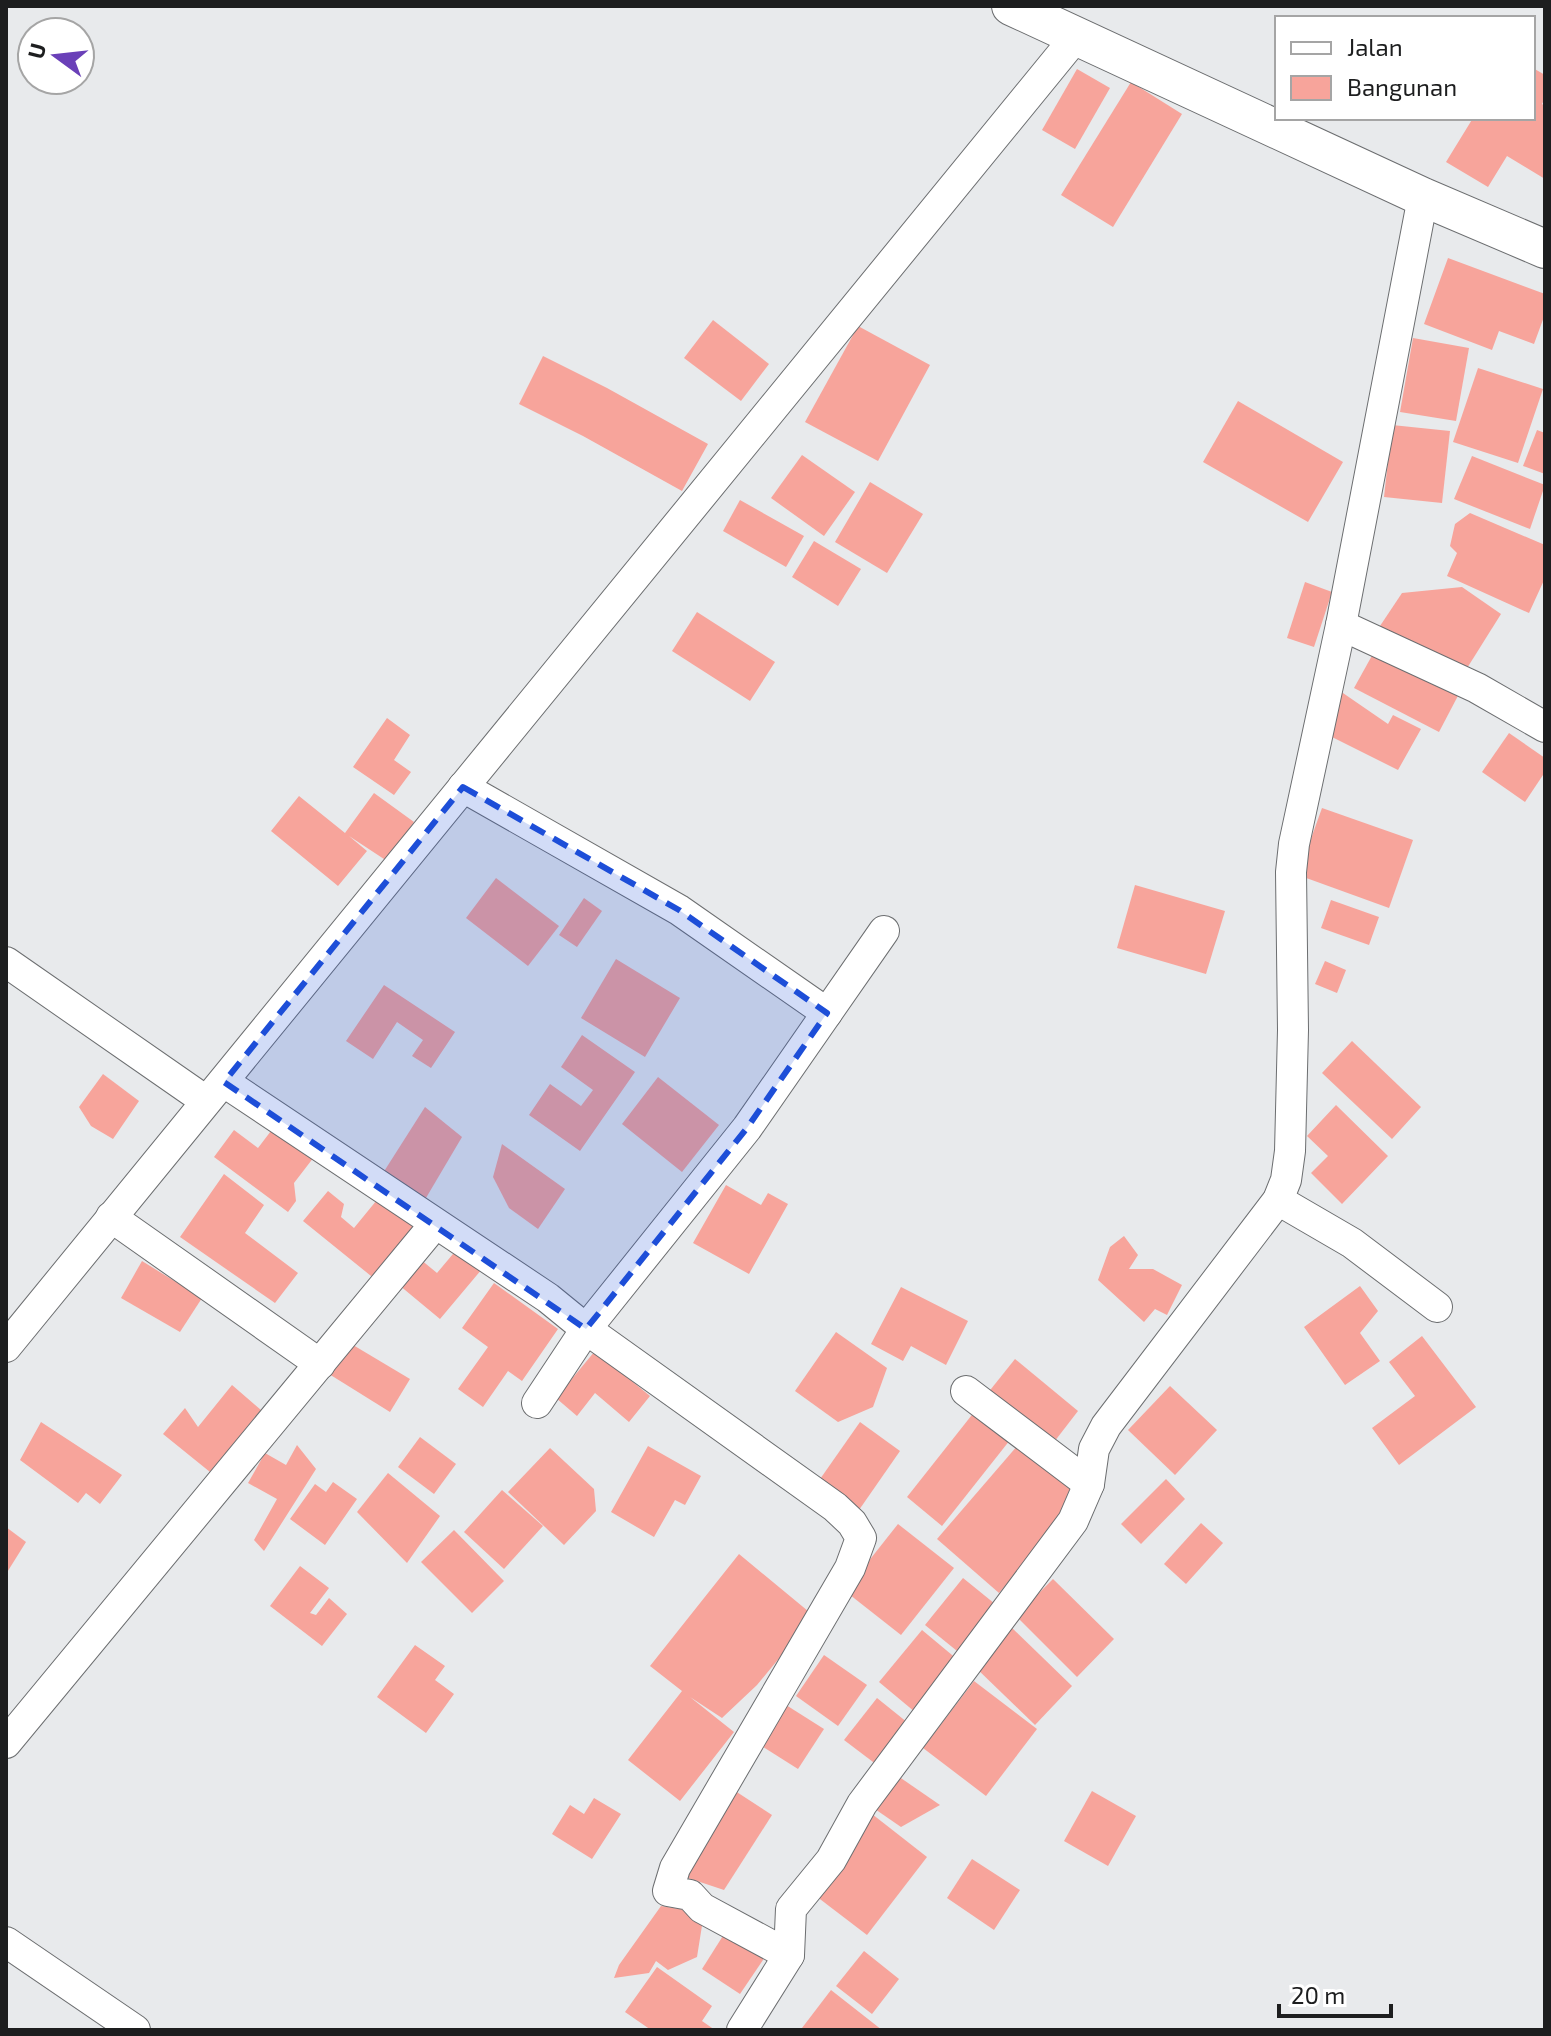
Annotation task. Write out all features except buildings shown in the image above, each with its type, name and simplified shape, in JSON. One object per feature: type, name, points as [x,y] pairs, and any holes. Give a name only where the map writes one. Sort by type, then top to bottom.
[{"type":"street","points":[[1011,6],[1423,197],[1545,249]]},
{"type":"street","points":[[6,1347],[1075,38]]},
{"type":"street","points":[[742,2030],[789,1955],[791,1909],[831,1860],[862,1804],[1073,1521],[1089,1484],[1094,1449],[1106,1426],[1278,1200],[1286,1180],[1290,1151],[1293,1030],[1291,872],[1294,844],[1341,625],[1423,197]]},
{"type":"street","points":[[1341,625],[1477,688],[1545,727]]},
{"type":"street","points":[[463,787],[679,910],[827,1013]]},
{"type":"street","points":[[537,1403],[586,1329],[747,1128],[884,931]]},
{"type":"street","points":[[6,962],[435,1224],[548,1298],[586,1329],[835,1507],[852,1523],[861,1538],[850,1568],[675,1868],[668,1891],[690,1895],[702,1908],[789,1955]]},
{"type":"street","points":[[1278,1200],[1352,1243],[1437,1307]]},
{"type":"street","points":[[111,1217],[320,1364]]},
{"type":"street","points":[[6,1743],[435,1224]]},
{"type":"street","points":[[966,1391],[1089,1484]]},
{"type":"street","points":[[6,1942],[135,2030]]},
{"type":"highlighted area","points":[[463,787],[679,910],[827,1013],[747,1128],[586,1329],[224,1082]]}]
